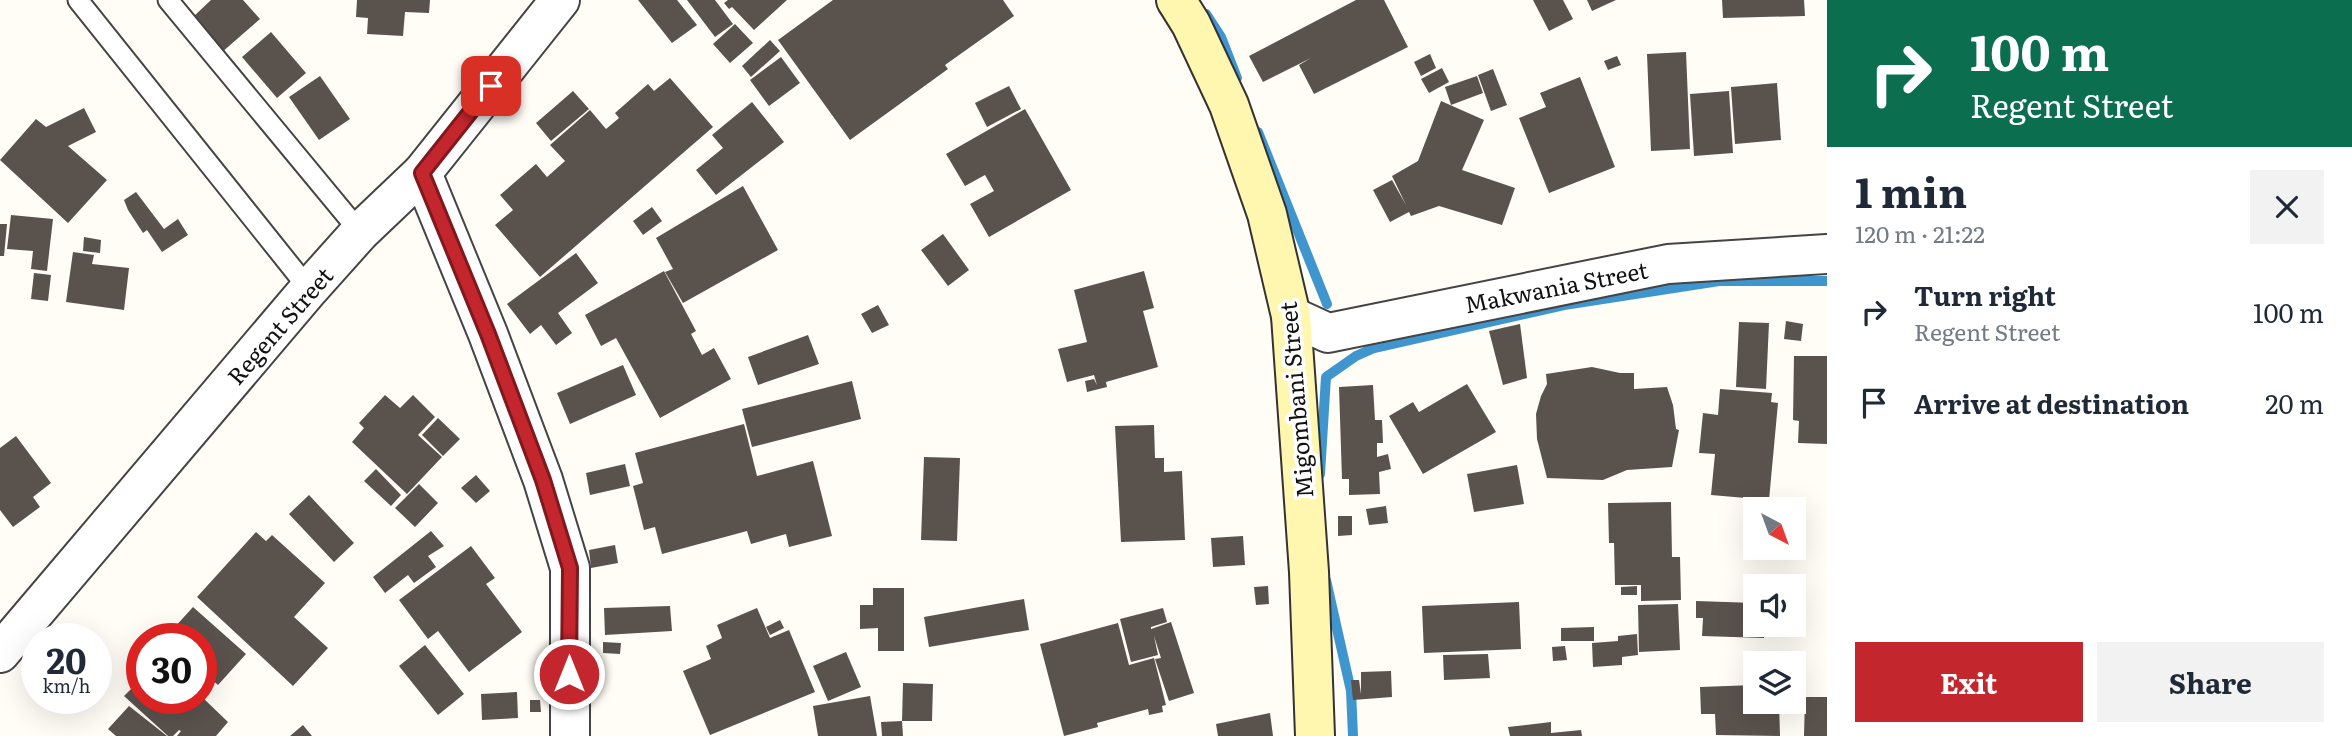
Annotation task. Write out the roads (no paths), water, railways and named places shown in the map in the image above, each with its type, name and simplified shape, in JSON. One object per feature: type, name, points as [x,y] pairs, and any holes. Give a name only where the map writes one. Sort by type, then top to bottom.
[{"type":"main road","name":"Migombani Street","points":[[1176,0],[1191,24],[1229,105],[1266,214],[1291,316],[1309,572],[1315,736]]},
{"type":"street","name":"Regent Street","points":[[0,653],[309,289],[360,232],[422,173],[560,0]]},
{"type":"street","points":[[422,173],[488,334],[543,480],[570,568],[570,736]]},
{"type":"street","name":"Makwania Street","points":[[1291,316],[1328,333],[1668,264],[1827,254]]},
{"type":"lane","points":[[78,0],[309,289]]},
{"type":"lane","points":[[168,0],[360,232]]},
{"type":"waterway","points":[[1206,14],[1221,37],[1237,78]]},
{"type":"waterway","points":[[1258,132],[1327,304]]},
{"type":"waterway","points":[[1320,474],[1326,377],[1356,356],[1374,348],[1564,305],[1719,281],[1827,281]]},
{"type":"waterway","points":[[1326,580],[1351,691],[1353,736]]}]
